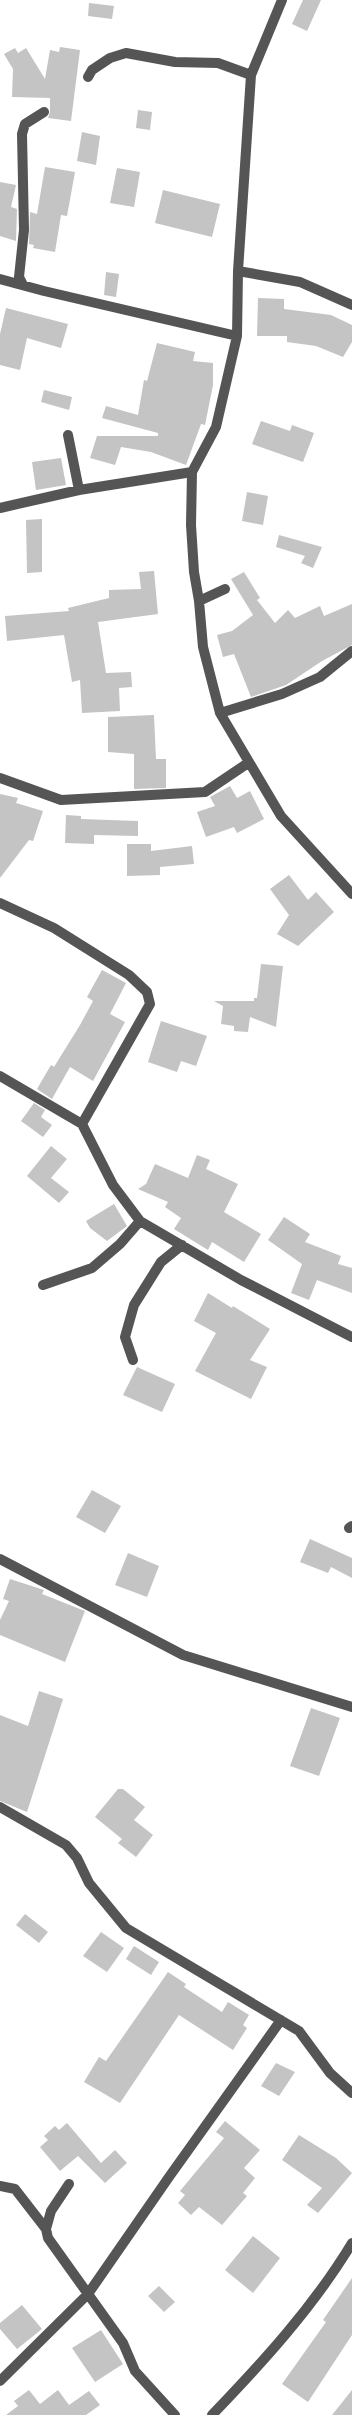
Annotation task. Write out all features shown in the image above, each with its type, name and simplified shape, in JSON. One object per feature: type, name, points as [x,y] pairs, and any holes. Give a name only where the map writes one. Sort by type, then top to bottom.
[{"type":"street","points":[[282,0],[251,74],[238,271],[237,336],[216,427],[192,472],[191,525],[194,572],[199,601],[203,647],[220,713],[248,763],[281,816],[352,894]]},
{"type":"street","points":[[88,77],[92,70],[110,58],[126,53],[174,62],[218,63],[251,74]]},
{"type":"street","points":[[23,285],[19,277],[24,230],[22,134],[25,124],[44,112]]},
{"type":"street","points":[[238,271],[300,282],[352,305]]},
{"type":"street","points":[[0,279],[237,336]]},
{"type":"street","points":[[68,435],[79,490]]},
{"type":"street","points":[[0,508],[79,490],[192,472]]},
{"type":"street","points":[[199,601],[224,589]]},
{"type":"street","points":[[220,713],[282,694],[320,677],[352,651]]},
{"type":"street","points":[[0,778],[61,800],[205,792],[248,763]]},
{"type":"street","points":[[0,903],[54,928],[129,975],[147,992],[150,1004],[82,1124]]},
{"type":"street","points":[[0,1076],[82,1124],[113,1185],[140,1221],[241,1280],[352,1337]]},
{"type":"street","points":[[43,1285],[92,1268],[120,1244],[140,1221]]},
{"type":"street","points":[[133,1360],[125,1337],[134,1305],[161,1262],[182,1245]]},
{"type":"street","points":[[0,1559],[183,1655],[352,1707]]},
{"type":"street","points":[[0,1807],[66,1845],[77,1858],[89,1883],[126,1928],[299,2031],[330,2073],[352,2093]]},
{"type":"street","points":[[0,2381],[88,2294],[139,2218],[281,2020]]},
{"type":"street","points":[[69,2184],[50,2210],[46,2229],[48,2238],[123,2343],[135,2371],[175,2415]]},
{"type":"street","points":[[0,2186],[15,2189],[46,2229]]},
{"type":"street","points":[[212,2415],[282,2339],[334,2273],[352,2243]]},
{"type":"building","points":[[303,0],[321,0],[307,31],[292,24]]},
{"type":"building","points":[[89,3],[114,6],[112,19],[88,16]]},
{"type":"building","points":[[60,47],[80,50],[71,121],[48,118],[50,112],[50,98],[12,97],[13,69],[4,54],[15,48],[18,53],[26,48],[45,79],[50,50],[59,52]]},
{"type":"building","points":[[138,110],[152,112],[150,130],[136,128]]},
{"type":"building","points":[[82,132],[100,136],[96,165],[77,161]]},
{"type":"building","points":[[45,167],[75,172],[67,216],[61,215],[55,252],[33,248],[34,245],[29,244],[30,212],[37,214]]},
{"type":"building","points":[[117,168],[140,172],[134,207],[110,203]]},
{"type":"building","points":[[0,182],[16,185],[11,207],[17,209],[16,241],[0,236]]},
{"type":"building","points":[[163,190],[220,204],[212,237],[155,223]]},
{"type":"building","points":[[106,272],[119,274],[116,297],[104,295]]},
{"type":"building","points":[[258,298],[284,299],[284,309],[331,315],[352,325],[352,342],[343,357],[316,346],[287,342],[287,336],[257,336]]},
{"type":"building","points":[[6,308],[68,324],[61,348],[27,338],[20,370],[0,365],[0,334]]},
{"type":"building","points":[[157,343],[195,352],[193,361],[213,363],[213,385],[205,425],[201,424],[186,465],[151,452],[121,447],[115,465],[90,458],[97,436],[158,436],[158,433],[102,418],[106,406],[138,415],[144,380],[147,381]]},
{"type":"building","points":[[44,390],[72,397],[69,410],[41,402]]},
{"type":"building","points":[[261,421],[290,431],[292,425],[314,433],[303,462],[252,444]]},
{"type":"building","points":[[61,458],[66,485],[36,490],[32,462]]},
{"type":"building","points":[[247,492],[268,496],[263,525],[242,521]]},
{"type":"building","points":[[42,519],[42,572],[27,573],[26,520]]},
{"type":"building","points":[[279,535],[322,547],[313,568],[301,563],[305,556],[276,547]]},
{"type":"building","points":[[154,571],[158,614],[98,622],[106,673],[131,672],[132,687],[119,688],[120,711],[82,713],[80,680],[72,682],[64,635],[7,641],[5,616],[69,611],[68,608],[109,598],[109,590],[141,589],[139,572]]},
{"type":"building","points":[[244,572],[260,598],[257,600],[275,623],[288,610],[295,618],[320,606],[324,616],[352,604],[352,645],[322,661],[286,685],[251,697],[234,654],[223,657],[217,635],[232,631],[253,615],[231,579]]},
{"type":"building","points":[[154,715],[156,759],[166,759],[166,788],[134,789],[134,754],[108,752],[108,717]]},
{"type":"building","points":[[230,786],[237,798],[250,791],[264,819],[237,833],[234,827],[206,837],[197,812],[215,806],[210,797]]},
{"type":"building","points":[[0,794],[18,798],[16,803],[43,811],[33,841],[29,840],[0,878]]},
{"type":"building","points":[[66,815],[81,816],[81,819],[138,821],[138,836],[94,835],[94,844],[65,843]]},
{"type":"building","points":[[127,844],[151,844],[151,851],[192,846],[194,864],[160,867],[160,875],[127,876]]},
{"type":"building","points":[[289,875],[308,900],[316,892],[334,912],[298,946],[277,934],[289,915],[270,889]]},
{"type":"building","points":[[261,964],[283,966],[276,1027],[250,1017],[248,1032],[234,1031],[234,1026],[221,1024],[223,1006],[214,1001],[254,1001],[254,998],[257,998]]},
{"type":"building","points":[[102,970],[126,983],[110,1014],[125,1022],[93,1081],[70,1067],[52,1099],[37,1089],[51,1065],[54,1067],[80,1025],[93,1001],[87,997]]},
{"type":"building","points":[[161,1021],[207,1036],[196,1066],[181,1061],[177,1072],[148,1062]]},
{"type":"building","points":[[34,1103],[45,1110],[41,1117],[52,1125],[43,1137],[21,1121]]},
{"type":"building","points":[[51,1146],[67,1159],[51,1178],[69,1192],[59,1203],[27,1176]]},
{"type":"building","points":[[197,1155],[210,1160],[206,1169],[238,1184],[224,1212],[261,1234],[244,1262],[212,1242],[208,1250],[174,1229],[181,1218],[165,1207],[168,1202],[138,1189],[146,1184],[155,1164],[188,1178]]},
{"type":"building","points":[[114,1204],[127,1226],[107,1241],[90,1228],[86,1221]]},
{"type":"building","points":[[284,1217],[310,1234],[305,1242],[341,1256],[338,1264],[352,1268],[352,1293],[317,1280],[309,1300],[291,1293],[302,1264],[268,1240]]},
{"type":"building","points":[[208,1293],[232,1308],[233,1306],[270,1329],[250,1360],[267,1367],[251,1399],[195,1371],[216,1333],[194,1321]]},
{"type":"building","points":[[137,1367],[175,1384],[162,1412],[123,1395]]},
{"type":"building","points":[[92,1490],[121,1506],[105,1533],[76,1517]]},
{"type":"building","points":[[310,1539],[352,1558],[352,1578],[331,1567],[328,1573],[300,1562]]},
{"type":"building","points":[[128,1553],[159,1566],[147,1597],[115,1585]]},
{"type":"building","points":[[10,1579],[44,1590],[42,1594],[85,1611],[65,1662],[0,1635],[0,1620],[9,1601],[3,1599]]},
{"type":"building","points":[[39,1691],[63,1699],[27,1812],[0,1801],[0,1715],[28,1726]]},
{"type":"building","points":[[311,1708],[340,1718],[319,1776],[290,1766]]},
{"type":"building","points":[[118,1789],[123,1789],[145,1807],[134,1820],[153,1835],[136,1857],[118,1843],[122,1839],[95,1817]]},
{"type":"building","points":[[25,1914],[48,1932],[39,1943],[16,1925]]},
{"type":"building","points":[[101,1932],[124,1948],[107,1972],[83,1956]]},
{"type":"building","points":[[134,1946],[159,1962],[151,1975],[126,1959]]},
{"type":"building","points":[[168,1972],[186,1984],[184,1987],[222,2012],[228,2002],[249,2015],[243,2025],[247,2028],[233,2050],[179,2015],[120,2103],[84,2082],[99,2057],[106,2061]]},
{"type":"building","points":[[276,2063],[295,2072],[279,2096],[261,2086]]},
{"type":"building","points":[[225,2121],[260,2150],[244,2168],[255,2178],[243,2193],[247,2196],[222,2225],[199,2207],[191,2215],[178,2203],[185,2195],[180,2191],[224,2138],[216,2132]]},
{"type":"building","points":[[67,2123],[101,2163],[115,2150],[127,2163],[105,2183],[78,2156],[60,2171],[40,2147],[48,2140],[44,2136],[55,2126],[59,2130]]},
{"type":"building","points":[[299,2135],[336,2158],[352,2173],[318,2213],[307,2205],[322,2188],[282,2160]]},
{"type":"building","points":[[253,2236],[280,2258],[253,2293],[225,2270]]},
{"type":"building","points":[[352,2278],[352,2335],[308,2402],[282,2384],[326,2322],[323,2320]]},
{"type":"building","points":[[159,2286],[175,2302],[164,2312],[148,2296]]},
{"type":"building","points":[[22,2305],[42,2329],[17,2349],[0,2329],[0,2323]]},
{"type":"building","points":[[101,2330],[123,2364],[95,2382],[72,2348]]},
{"type":"building","points":[[29,2390],[40,2404],[58,2390],[69,2405],[89,2391],[100,2405],[86,2415],[6,2415],[18,2406],[14,2401]]},
{"type":"building","points":[[352,2390],[352,2415],[332,2415]]}]
